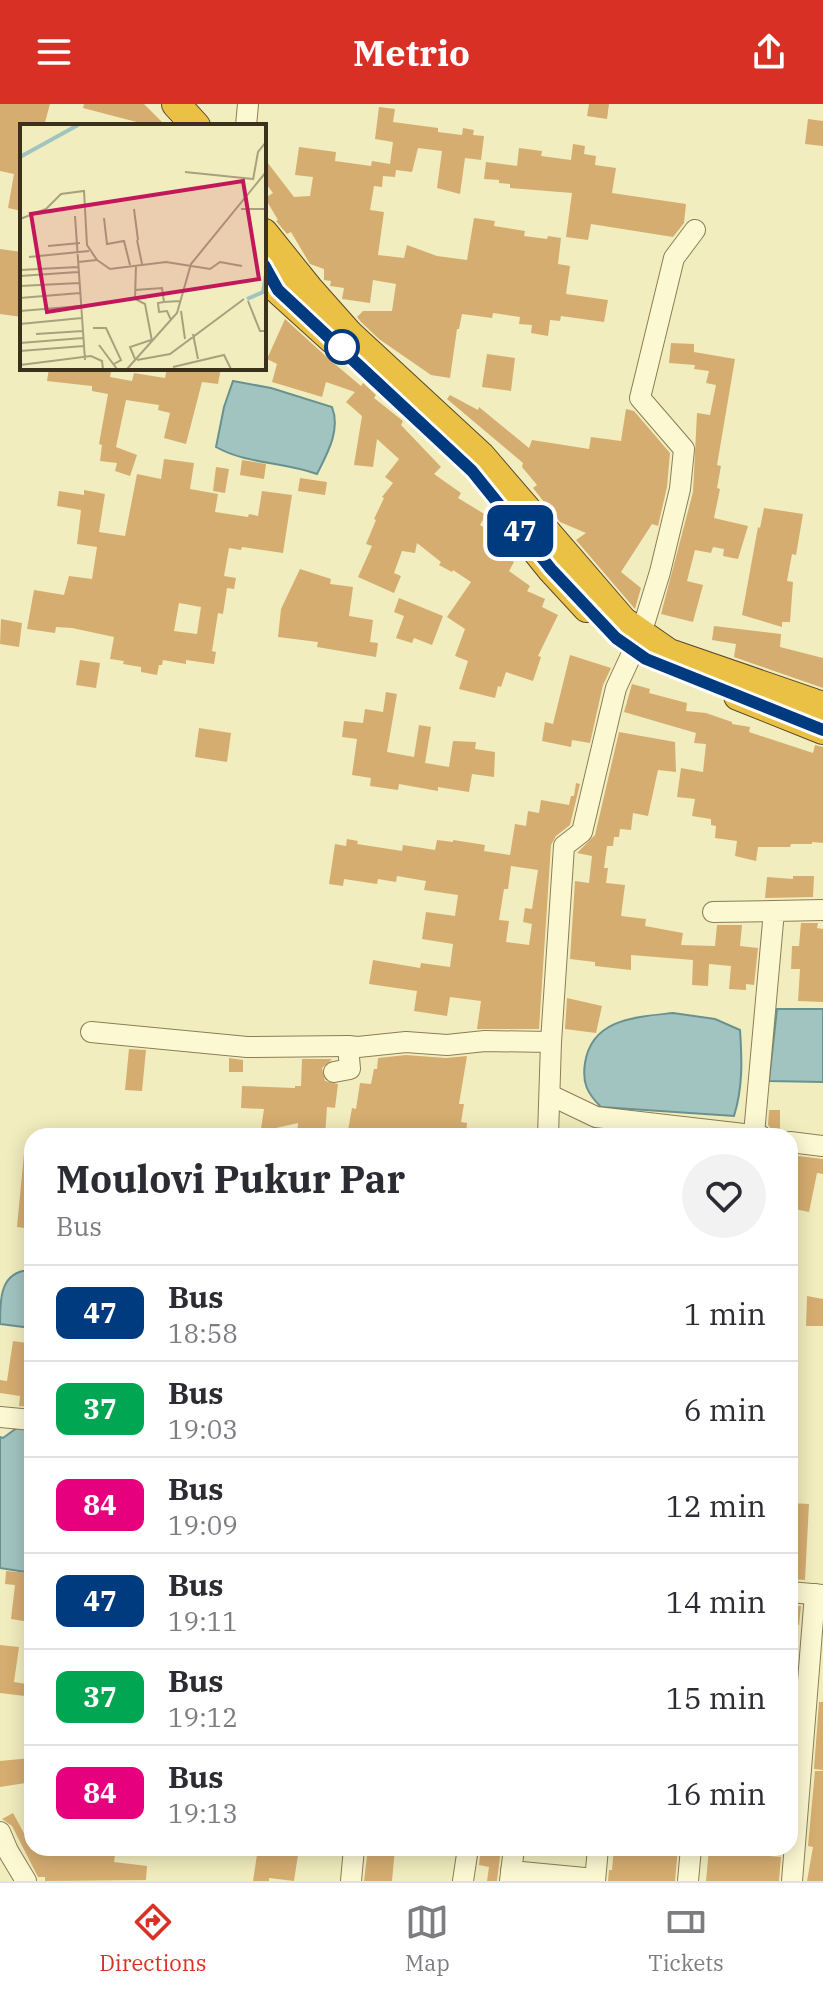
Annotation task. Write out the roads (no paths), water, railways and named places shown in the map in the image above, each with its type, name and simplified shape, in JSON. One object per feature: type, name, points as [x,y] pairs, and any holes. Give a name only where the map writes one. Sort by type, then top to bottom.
[{"type":"highway","points":[[176,104],[194,124]]},
{"type":"highway","points":[[198,104],[213,124]]},
{"type":"highway","points":[[266,235],[349,334],[481,456],[623,621],[646,659],[823,730]]},
{"type":"highway","points":[[266,269],[278,290],[472,471],[551,569],[616,638],[638,642],[823,706]]},
{"type":"street","points":[[246,124],[248,104]]},
{"type":"street","points":[[548,1128],[564,846],[582,832],[616,688],[638,642],[660,572],[684,464],[684,449],[640,398],[674,258],[695,230]]},
{"type":"street","points":[[713,912],[823,910]]},
{"type":"street","points":[[758,1128],[774,911]]},
{"type":"street","points":[[91,1032],[247,1047],[551,1042]]},
{"type":"street","points":[[334,1072],[350,1069],[348,1046]]},
{"type":"street","points":[[550,1095],[596,1117],[695,1128]]},
{"type":"street","points":[[798,1143],[823,1146]]},
{"type":"street","points":[[0,1417],[24,1419]]},
{"type":"street","points":[[798,1593],[819,1595],[798,1817]]},
{"type":"street","points":[[0,1832],[26,1881]]},
{"type":"street","points":[[351,1881],[353,1856]]},
{"type":"street","points":[[463,1881],[467,1856]]},
{"type":"street","points":[[513,1856],[511,1876],[595,1880],[597,1856]]},
{"type":"street","points":[[688,1881],[690,1856]]},
{"type":"street","points":[[792,1881],[794,1856]]},
{"type":"water","points":[[233,381],[271,388],[332,407],[334,433],[317,474],[240,457],[216,447]]},
{"type":"water","points":[[777,1009],[823,1009],[823,1082],[769,1081]]},
{"type":"water","points":[[673,1013],[715,1019],[740,1030],[741,1073],[734,1116],[601,1107],[589,1092],[584,1076],[585,1063],[589,1048],[606,1028],[631,1019]]},
{"type":"water","points":[[24,1271],[24,1327],[0,1324],[3,1291],[15,1274]]},
{"type":"water","points":[[24,1423],[24,1572],[0,1568],[0,1437]]}]
